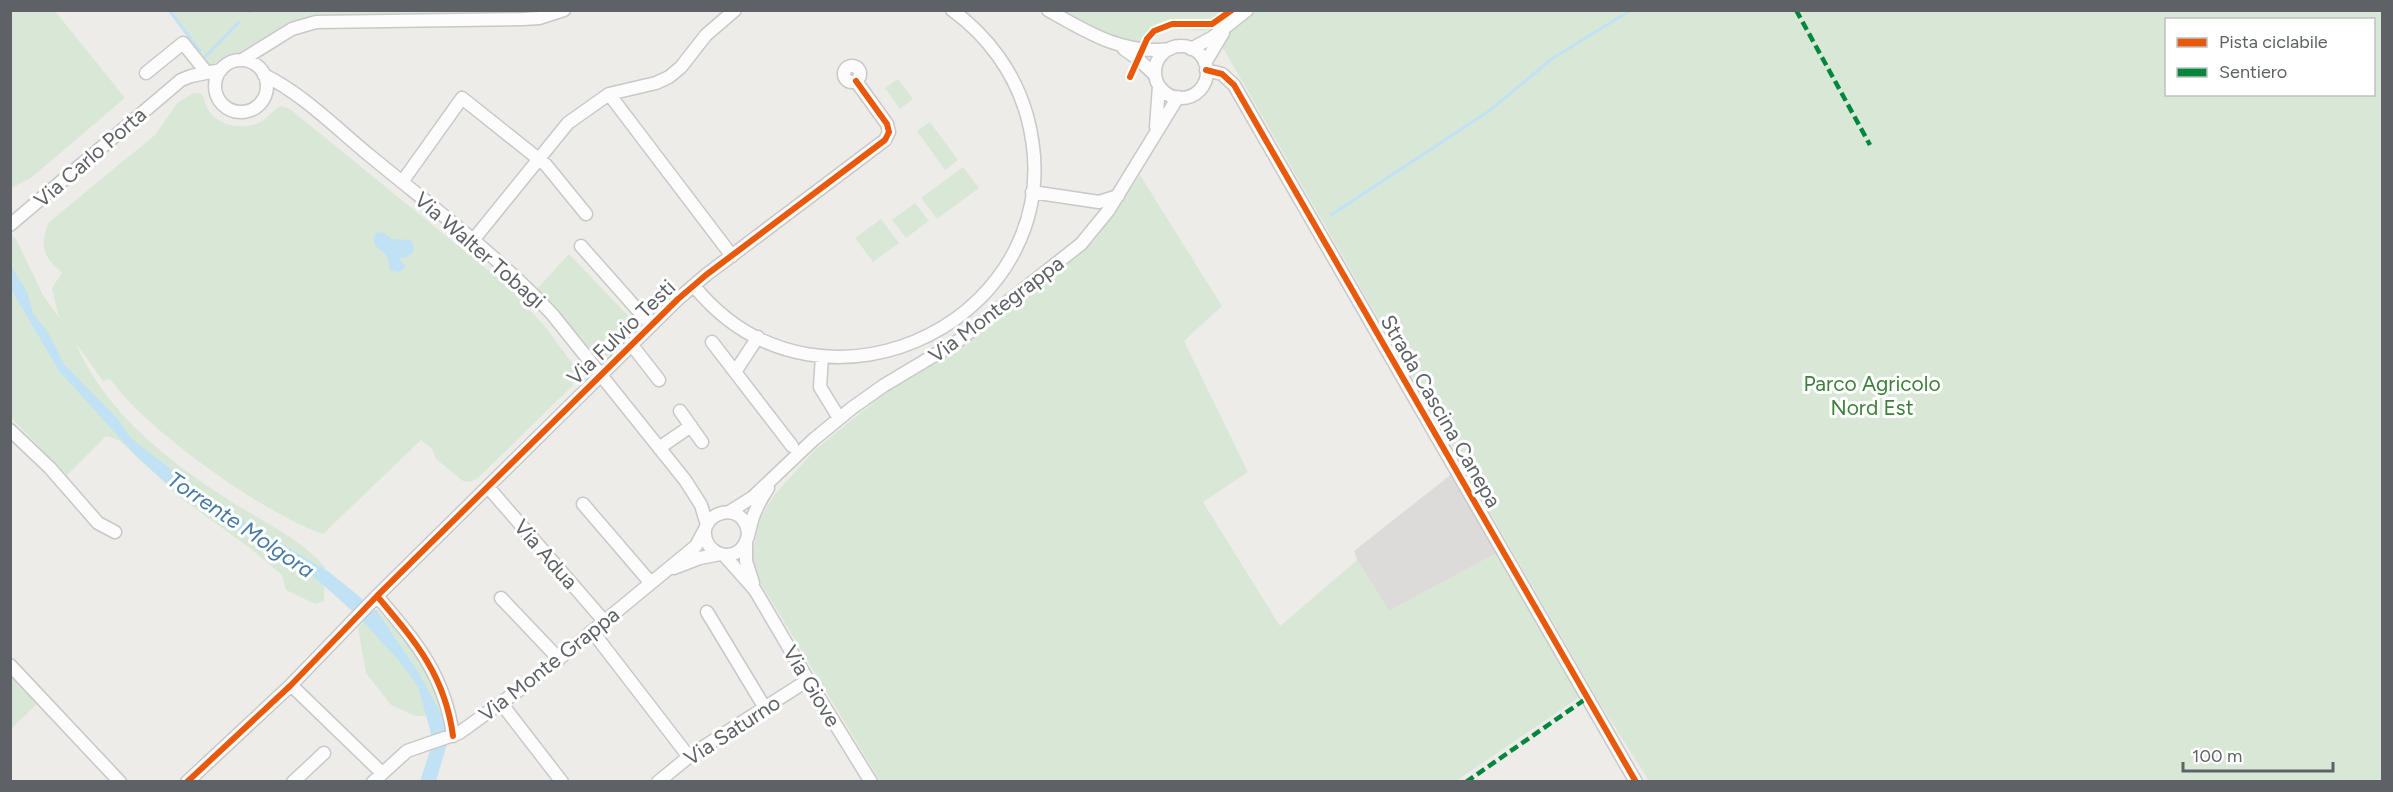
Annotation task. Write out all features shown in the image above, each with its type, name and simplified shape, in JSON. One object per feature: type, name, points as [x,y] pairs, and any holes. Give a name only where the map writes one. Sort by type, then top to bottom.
[{"type":"street","points":[[299,98],[280,93],[249,111],[234,111],[220,101],[215,87],[221,70],[230,63],[242,60],[305,24],[322,21],[531,19],[564,10]]},
{"type":"street","points":[[693,286],[727,319],[758,337],[791,350],[822,356],[856,357],[888,352],[930,336],[957,319],[986,293],[1006,266],[1025,223],[1032,192],[1034,165],[1032,138],[1018,91],[1005,66],[989,43],[952,10]]},
{"type":"street","points":[[1048,10],[1137,58],[1167,93],[1178,97],[1190,96],[1199,90],[1205,78],[1205,66],[1200,55],[1191,48],[1180,46],[1150,51],[1112,44]]},
{"type":"street","points":[[1191,48],[1207,41],[1247,10]]},
{"type":"street","points":[[474,239],[568,123],[609,94],[659,82],[669,77],[681,67],[706,35],[730,12]]},
{"type":"street","points":[[1205,66],[1230,25]]},
{"type":"street","points":[[261,102],[267,88],[263,73],[268,50],[285,34]]},
{"type":"street","points":[[146,73],[183,43],[207,73]]},
{"type":"street","points":[[1157,81],[1157,61],[1170,49]]},
{"type":"street","points":[[242,60],[253,64],[263,73]]},
{"type":"street","name":"Strada Cascina Canepa","points":[[1205,66],[1224,75],[1234,85],[1636,782]]},
{"type":"street","name":"Via Carlo Porta","points":[[11,224],[169,89],[186,77],[221,70]]},
{"type":"street","name":"Via Walter Tobagi","points":[[263,73],[299,98],[474,239],[540,301],[685,480],[703,498],[726,512]]},
{"type":"street","name":"Via Carlo Porta","points":[[169,89],[190,81],[215,87]]},
{"type":"street","name":"Via Fulvio Testi","points":[[187,782],[291,685],[375,598],[693,286],[885,140],[889,132],[887,124],[856,81]]},
{"type":"street","name":"Via Montegrappa","points":[[1155,131],[1157,81]]},
{"type":"street","points":[[609,94],[732,256]]},
{"type":"street","name":"Via Montegrappa","points":[[726,512],[746,503],[839,418],[883,386],[958,341],[1085,240],[1118,196],[1155,131],[1178,97]]},
{"type":"street","points":[[402,182],[462,98],[551,170],[586,214]]},
{"type":"street","points":[[1032,192],[1099,202],[1118,196]]},
{"type":"street","points":[[581,246],[651,325]]},
{"type":"street","points":[[735,372],[758,337]]},
{"type":"street","points":[[712,342],[792,446]]},
{"type":"street","points":[[631,345],[658,380]]},
{"type":"street","points":[[822,356],[820,387],[839,418]]},
{"type":"street","points":[[680,411],[702,442]]},
{"type":"street","points":[[659,448],[691,426]]},
{"type":"street","points":[[10,430],[50,468],[98,523],[115,532]]},
{"type":"street","name":"Via Montegrappa","points":[[747,540],[757,508],[775,477]]},
{"type":"street","name":"Via Walter Tobagi","points":[[685,480],[701,505],[706,527]]},
{"type":"street","name":"Via Adua","points":[[488,487],[604,621]]},
{"type":"street","points":[[583,504],[655,578]]},
{"type":"street","points":[[726,512],[742,517],[748,530],[747,540],[736,553],[722,554],[711,548],[707,542],[706,527],[711,518],[726,512]]},
{"type":"street","name":"Via Monte Grappa","points":[[378,777],[407,751],[424,743],[453,736],[559,659],[696,546],[706,527]]},
{"type":"street","name":"Via Giove","points":[[747,540],[747,565],[755,590]]},
{"type":"street","name":"Via Giove","points":[[722,554],[755,590],[871,782]]},
{"type":"street","name":"Via Monte Grappa","points":[[655,578],[697,559],[722,554]]},
{"type":"street","points":[[375,598],[416,642],[434,671],[448,706],[453,736]]},
{"type":"street","points":[[501,598],[559,659]]},
{"type":"street","points":[[707,612],[765,708]]},
{"type":"street","points":[[592,631],[689,757]]},
{"type":"street","points":[[10,665],[120,782]]},
{"type":"street","name":"Via Saturno","points":[[658,782],[689,757],[808,680]]},
{"type":"street","points":[[291,685],[378,777]]},
{"type":"street","points":[[501,703],[562,782]]},
{"type":"street","points":[[293,782],[324,753]]},
{"type":"shaded area","points":[[1453,473],[1499,552],[1389,611],[1357,560],[1354,551]]},
{"type":"green space","points":[[10,11],[55,11],[125,98],[31,178],[11,188]]},
{"type":"green space","points":[[169,11],[527,11],[392,17],[338,15],[313,18],[245,55],[228,56],[207,68],[193,69],[204,57]]},
{"type":"green space","name":"Parco Agricolo Nord Est","points":[[1055,11],[2382,11],[2382,781],[1649,781],[1599,702],[1212,29],[1203,31],[1172,28],[1131,46]]},
{"type":"green space","points":[[898,79],[913,99],[900,109],[885,88]]},
{"type":"green space","points":[[194,93],[202,94],[212,114],[224,123],[232,125],[255,124],[281,106],[290,109],[505,284],[544,325],[577,370],[577,378],[572,386],[478,478],[471,482],[463,481],[436,459],[432,449],[421,440],[323,534],[298,524],[239,490],[178,445],[150,422],[110,379],[103,381],[75,342],[105,393],[144,436],[190,474],[274,527],[316,557],[325,567],[324,601],[315,604],[286,590],[282,575],[251,549],[181,498],[119,440],[106,436],[67,475],[11,418],[11,234],[16,239],[43,295],[59,318],[52,288],[62,273],[47,256],[45,250],[44,238],[49,222],[155,135],[178,102]]},
{"type":"green space","points":[[930,122],[958,160],[945,170],[917,131]]},
{"type":"green space","points":[[963,167],[979,188],[937,219],[921,198]]},
{"type":"green space","points":[[1140,175],[1222,306],[1184,341],[1248,472],[1203,502],[1280,626],[1357,560],[1389,611],[1499,552],[1581,696],[1456,781],[880,781],[760,582],[752,555],[760,518],[775,494],[816,449],[890,389],[956,351],[1095,240]]},
{"type":"green space","points":[[915,203],[929,221],[906,238],[892,220]]},
{"type":"green space","points":[[881,219],[899,243],[873,262],[855,238]]},
{"type":"green space","points":[[569,254],[639,327],[604,359],[588,348],[536,290]]},
{"type":"green space","points":[[377,609],[408,645],[428,673],[439,702],[439,716],[415,716],[391,705],[366,673],[358,627]]},
{"type":"green space","points":[[11,673],[38,703],[11,729]]},
{"type":"water","points":[[383,232],[392,239],[411,240],[414,246],[413,252],[407,257],[399,258],[405,268],[399,272],[390,270],[387,256],[375,245],[373,238],[376,233]]},
{"type":"water","name":"Torrente Molgora","points":[[10,264],[27,292],[33,313],[49,334],[64,364],[116,417],[132,439],[216,504],[329,572],[376,610],[419,673],[444,719],[447,744],[436,781],[420,781],[431,748],[431,733],[418,687],[400,662],[359,617],[311,574],[248,538],[165,482],[137,457],[59,371],[11,289]]},
{"type":"waterway","points":[[169,10],[200,51]]},
{"type":"waterway","points":[[1331,215],[1489,111],[1553,58],[1631,10]]},
{"type":"waterway","points":[[205,57],[239,22]]},
{"type":"marked path","points":[[1796,10],[1870,145]]},
{"type":"marked path","points":[[1466,782],[1587,698]]},
{"type":"cycle path","points":[[1130,77],[1147,39],[1154,31],[1172,24],[1212,24],[1232,10]]},
{"type":"cycle path","points":[[1206,70],[1222,74],[1234,85],[1636,782]]},
{"type":"cycle path","points":[[187,782],[291,685],[377,596],[678,299],[706,275],[885,140],[889,132],[887,124],[856,81]]},
{"type":"cycle path","points":[[377,596],[404,628],[426,660],[443,695],[453,736]]}]
